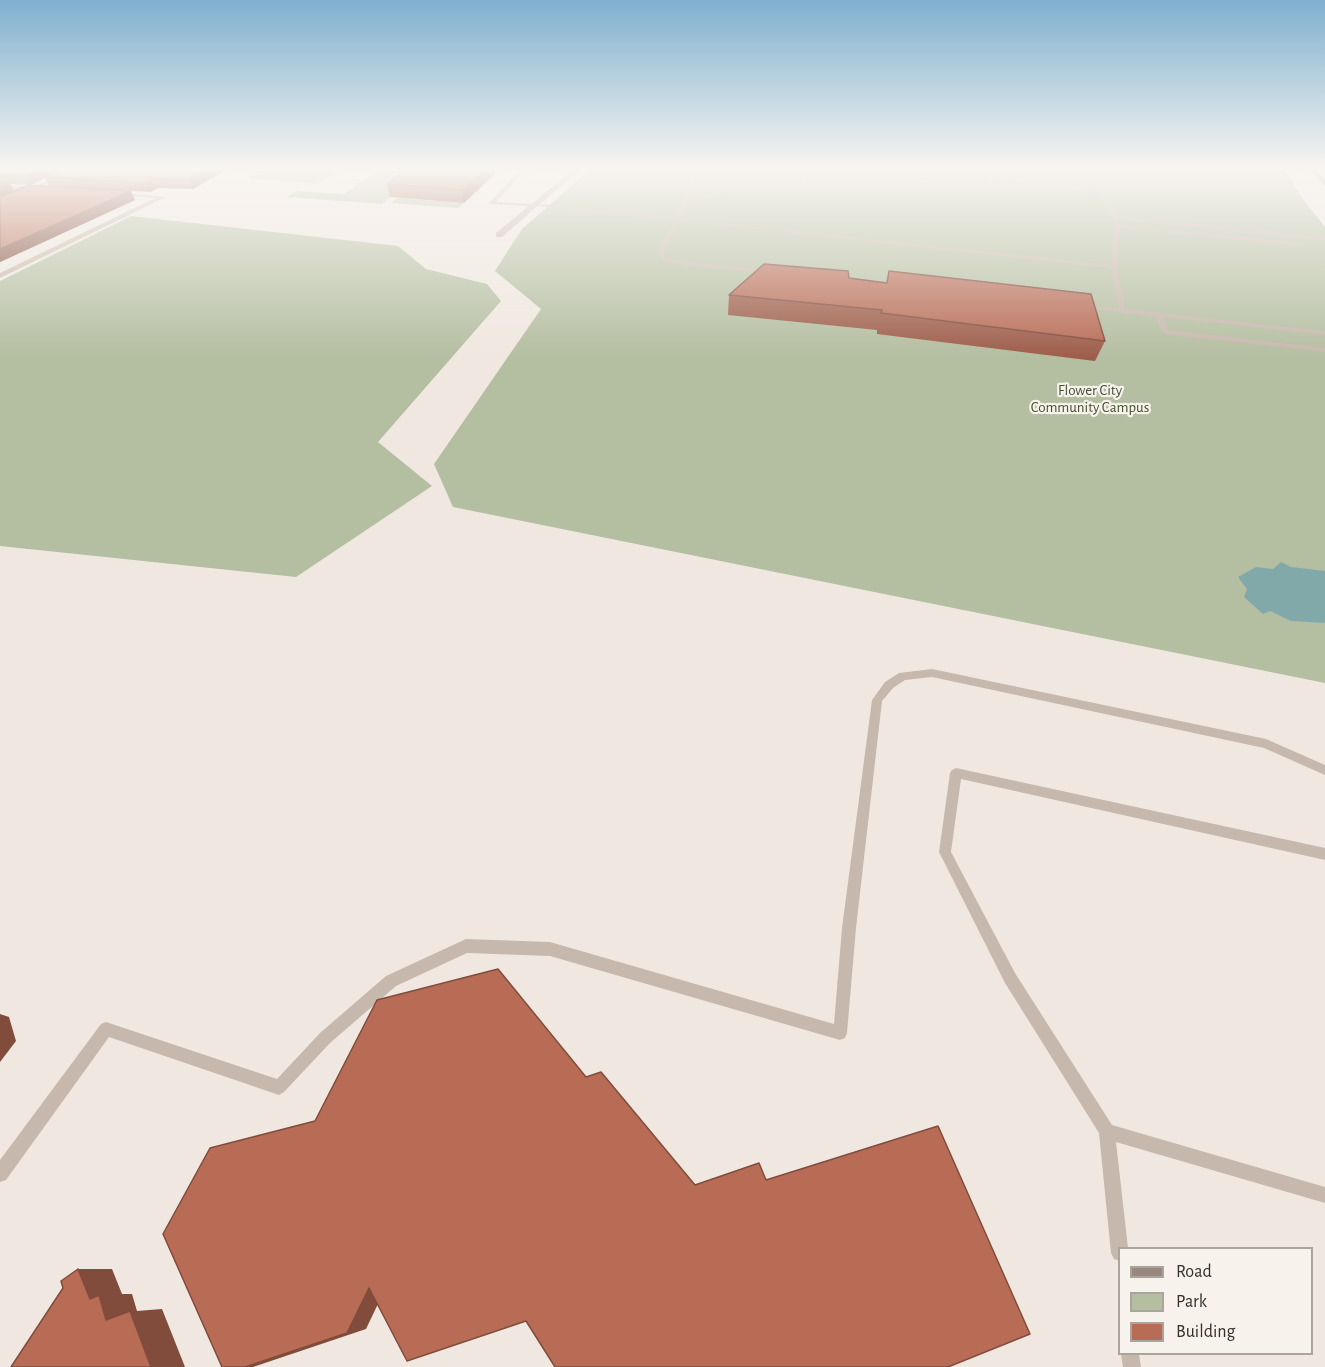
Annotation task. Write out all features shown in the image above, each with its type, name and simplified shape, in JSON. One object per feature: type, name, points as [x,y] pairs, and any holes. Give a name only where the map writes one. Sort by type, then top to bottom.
[{"type":"street","points":[[0,276],[93,231]]},
{"type":"street","points":[[499,236],[505,231]]},
{"type":"lane","points":[[672,231],[660,253],[664,259],[780,273]]},
{"type":"lane","points":[[778,231],[1114,267]]},
{"type":"lane","points":[[1117,231],[1114,267],[1122,311]]},
{"type":"lane","points":[[1167,231],[1325,246]]},
{"type":"lane","points":[[1246,231],[1325,239]]},
{"type":"lane","points":[[1075,305],[1325,333]]},
{"type":"lane","points":[[1159,315],[1165,332],[1325,350]]},
{"type":"lane","points":[[0,1174],[106,1029],[279,1087],[325,1038],[391,981],[466,946],[550,949],[840,1033],[849,928],[877,700],[888,685],[903,676],[932,673],[1266,744],[1325,770]]},
{"type":"lane","points":[[1118,1247],[1107,1131],[1011,978],[945,852],[956,773],[1325,854]]},
{"type":"lane","points":[[1107,1131],[1325,1194]]},
{"type":"green space","points":[[101,231],[263,231],[398,246],[426,269],[487,284],[501,301],[378,442],[432,486],[296,577],[0,546],[0,281]]},
{"type":"green space","name":"Flower City Community Campus","points":[[521,231],[1325,231],[1325,683],[453,507],[434,464],[541,309],[495,271]]},
{"type":"water","points":[[1281,562],[1291,567],[1325,571],[1325,623],[1291,621],[1270,611],[1263,614],[1244,597],[1247,589],[1238,577],[1256,567],[1273,569]]},
{"type":"building","points":[[0,231],[41,231],[0,249]]},
{"type":"building","points":[[764,264],[848,271],[849,278],[887,283],[889,271],[1091,294],[1105,341],[881,313],[882,310],[729,295]]},
{"type":"building","points":[[498,969],[586,1077],[601,1072],[695,1185],[759,1163],[766,1180],[938,1126],[1030,1334],[948,1367],[555,1367],[526,1321],[407,1361],[369,1288],[347,1333],[245,1367],[222,1367],[163,1234],[210,1148],[315,1121],[377,1000]]},
{"type":"building","points":[[78,1269],[90,1299],[99,1295],[106,1320],[130,1311],[151,1367],[11,1367],[63,1288],[61,1281]]}]
